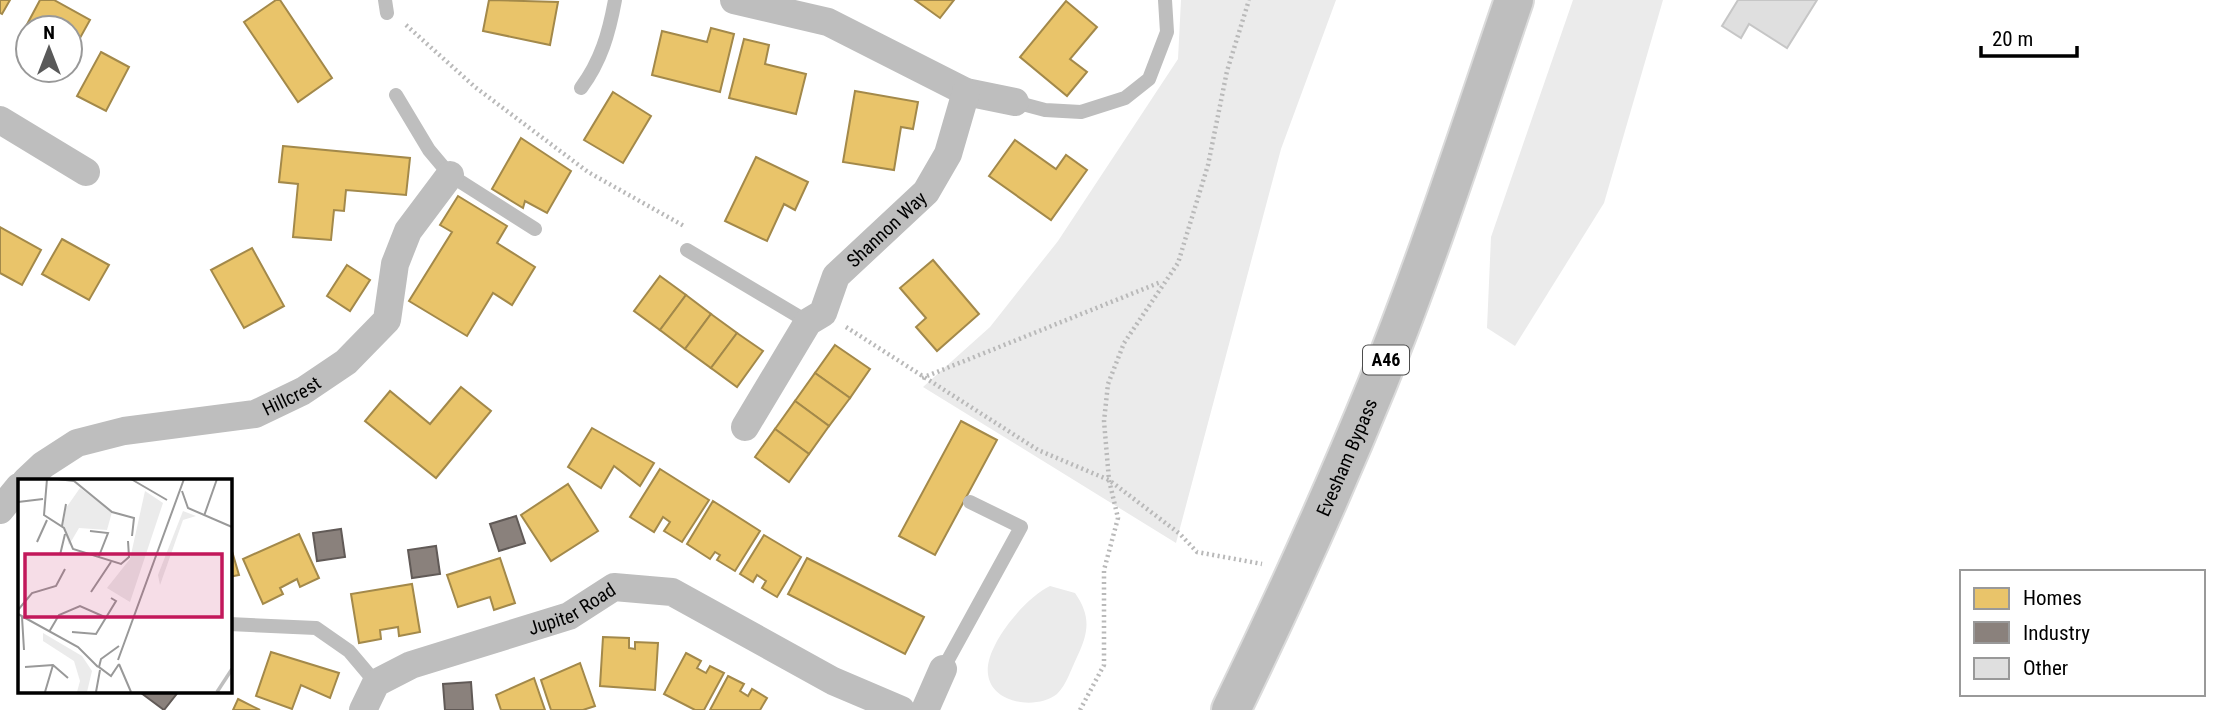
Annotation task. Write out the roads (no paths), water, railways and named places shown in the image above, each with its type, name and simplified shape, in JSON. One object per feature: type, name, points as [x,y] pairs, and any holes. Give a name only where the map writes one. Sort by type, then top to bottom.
[{"type":"highway","name":"Evesham Bypass","points":[[1231,710],[1294,578],[1377,384],[1438,222],[1514,0]]},
{"type":"street","points":[[734,0],[833,11],[966,92],[1015,102]]},
{"type":"street","name":"Shannon Way","points":[[746,427],[808,322],[823,313],[836,276],[926,192],[948,154],[966,92]]},
{"type":"street","points":[[0,120],[86,172]]},
{"type":"street","name":"Hillcrest","points":[[29,479],[77,443],[124,431],[256,414],[303,391],[346,362],[387,320],[395,264],[408,232],[450,175]]},
{"type":"street","points":[[0,510],[18,488]]},
{"type":"street","name":"Jupiter Road","points":[[376,683],[411,665],[569,616],[614,587],[672,592],[833,681],[901,710]]},
{"type":"street","points":[[925,710],[943,669]]},
{"type":"street","points":[[363,710],[376,683]]},
{"type":"lane","points":[[582,88],[597,67],[610,31],[615,0]]},
{"type":"lane","points":[[1015,102],[1045,110],[1081,112],[1125,98],[1149,79],[1167,32],[1165,0]]},
{"type":"lane","points":[[396,95],[429,150],[450,175],[535,229]]},
{"type":"lane","points":[[687,250],[808,322]]},
{"type":"lane","points":[[943,669],[1021,527],[970,502]]},
{"type":"lane","points":[[231,624],[316,628],[349,651],[376,683]]}]
